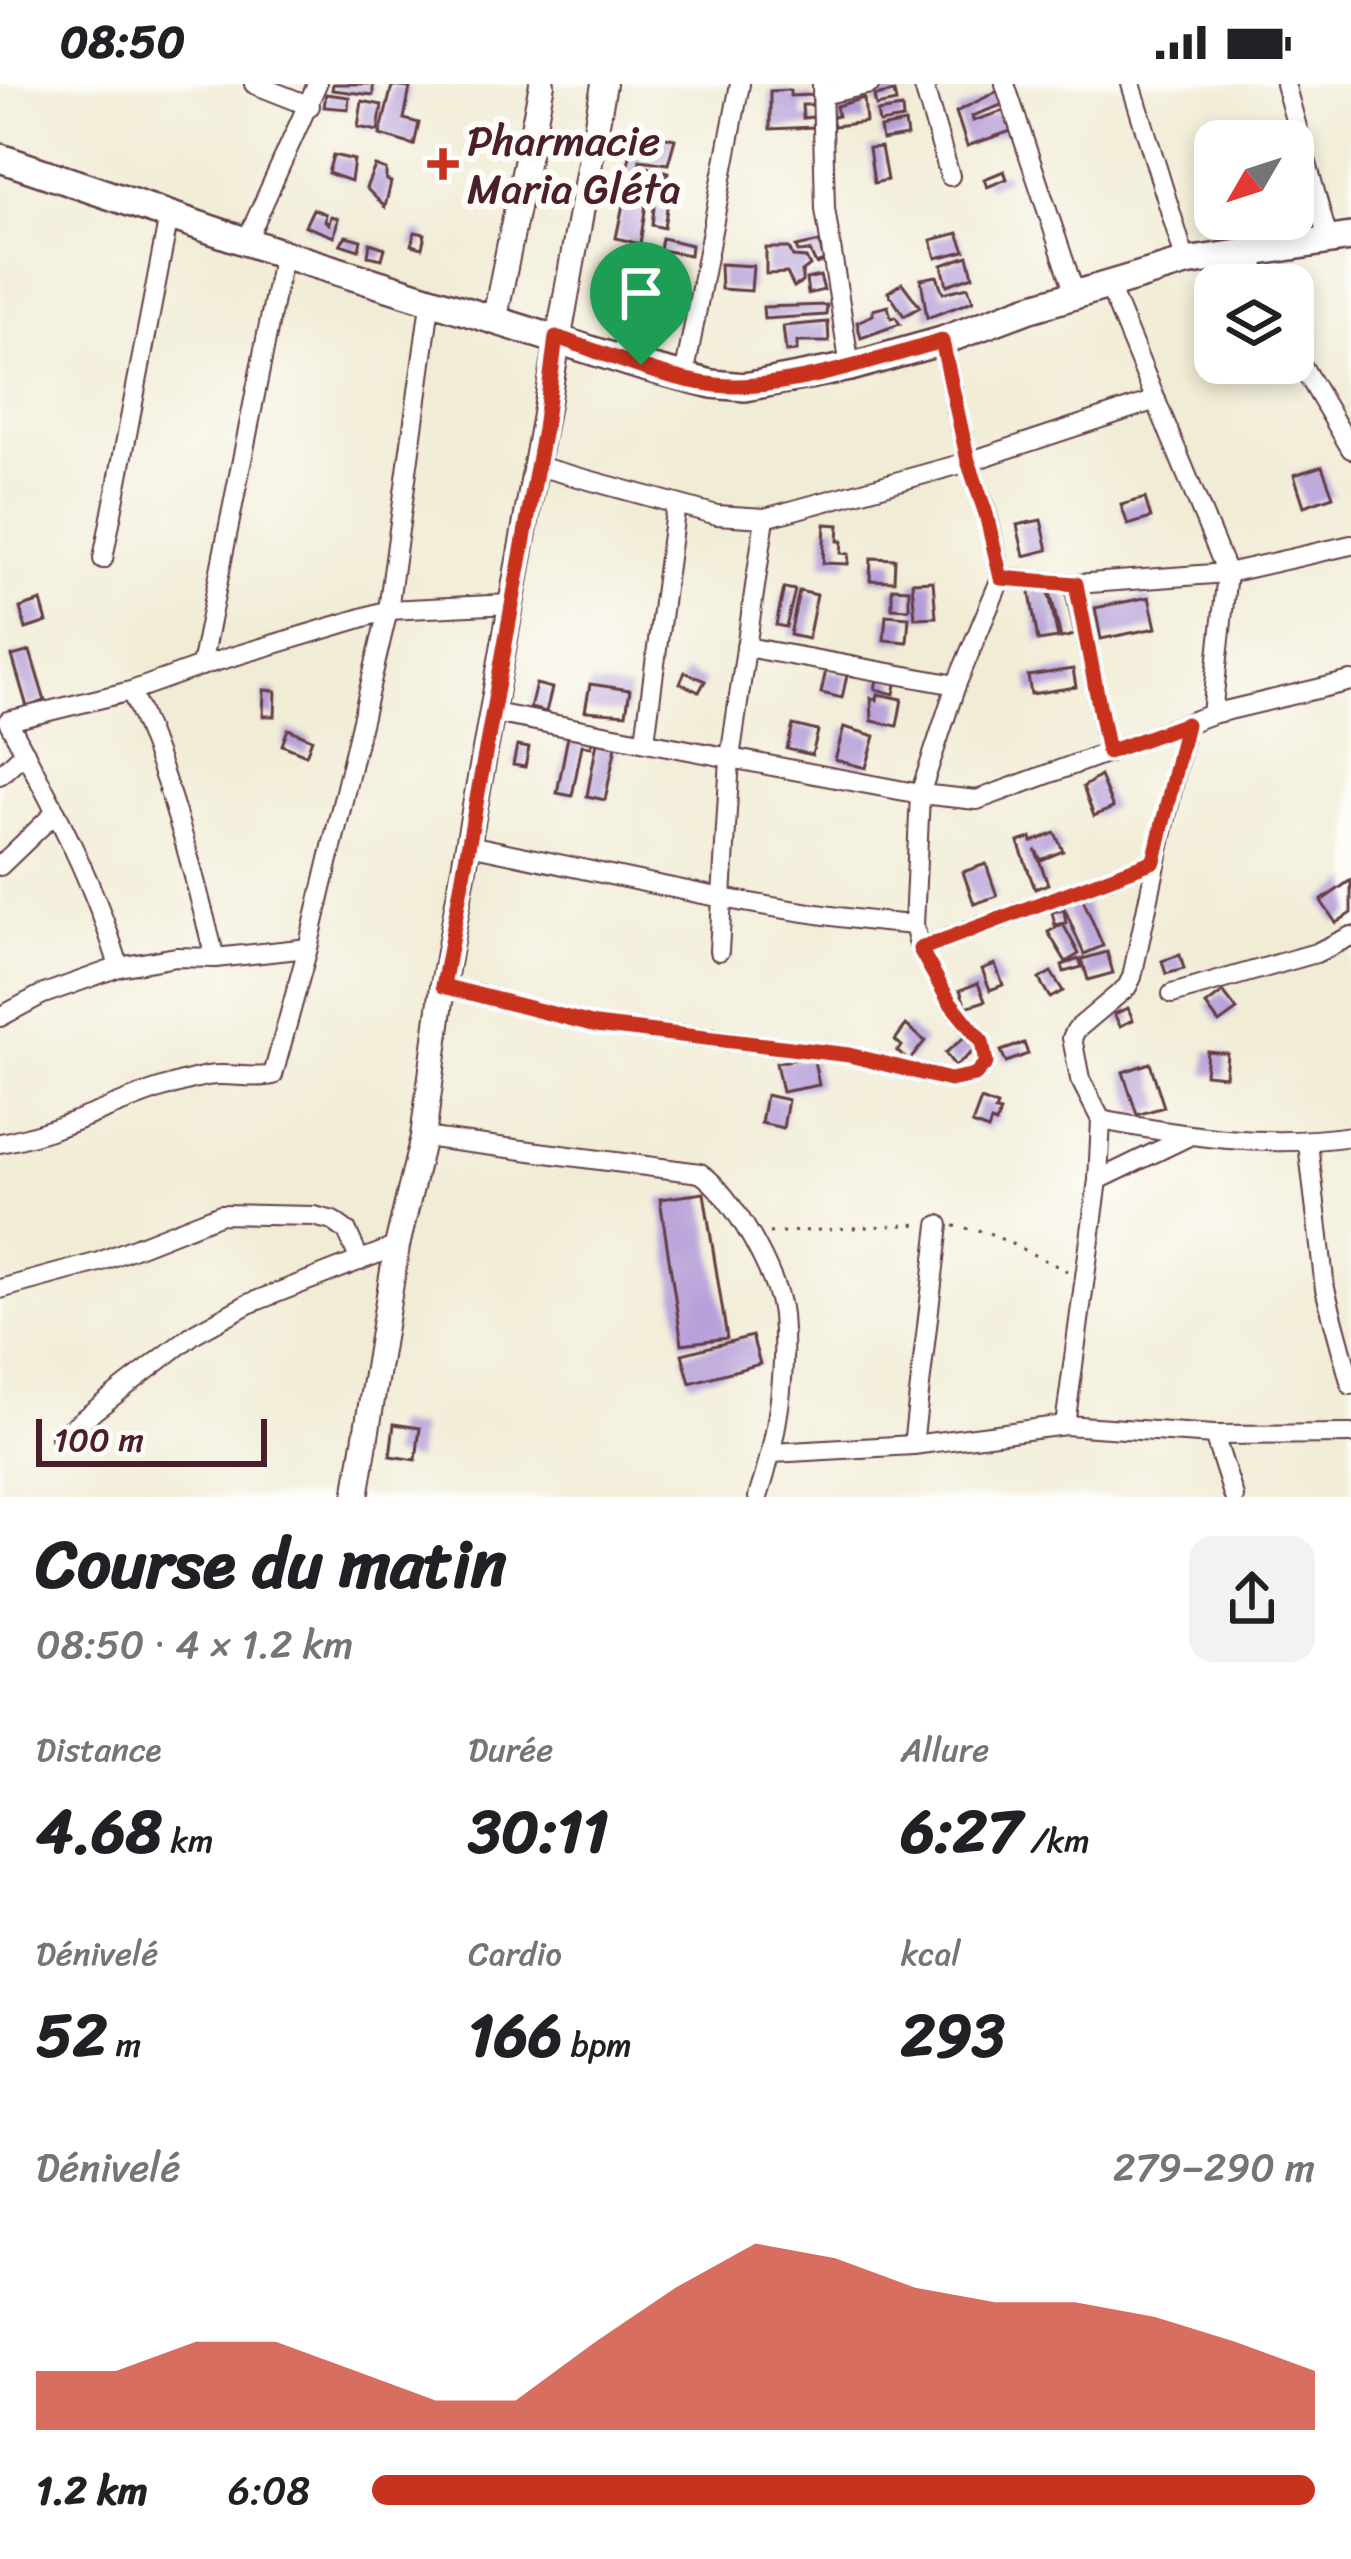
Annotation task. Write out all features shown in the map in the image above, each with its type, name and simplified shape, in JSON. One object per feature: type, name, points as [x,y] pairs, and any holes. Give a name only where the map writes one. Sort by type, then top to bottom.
[{"type":"main road","points":[[0,158],[283,254],[712,385],[745,386],[850,367],[1186,262],[1339,238]]},
{"type":"street","points":[[254,84],[310,106]]},
{"type":"street","points":[[246,242],[317,84]]},
{"type":"street","points":[[495,317],[542,84]]},
{"type":"street","points":[[356,1497],[397,1246],[423,1137],[443,986],[604,84]]},
{"type":"street","points":[[684,377],[740,84]]},
{"type":"street","points":[[850,367],[825,209],[822,90],[870,84]]},
{"type":"street","points":[[923,84],[950,176]]},
{"type":"street","points":[[1005,84],[1075,295]]},
{"type":"street","points":[[1131,84],[1186,262]]},
{"type":"street","points":[[1286,84],[1339,238]]},
{"type":"street","points":[[103,559],[170,216]]},
{"type":"street","points":[[1248,253],[1253,264]]},
{"type":"street","points":[[201,666],[283,254]]},
{"type":"street","points":[[1108,284],[1227,573],[1212,714]]},
{"type":"street","points":[[0,1143],[52,1132],[210,1076],[272,1075],[308,948],[388,610],[431,297]]},
{"type":"street","points":[[443,986],[596,1025],[849,1055],[950,1080],[975,1075],[986,1063],[982,1042],[949,1001],[920,949],[914,925],[920,794],[956,685],[1001,578],[968,461],[942,341]]},
{"type":"street","points":[[1313,384],[1350,446]]},
{"type":"street","points":[[537,466],[717,515],[765,518],[968,461],[1156,400]]},
{"type":"street","points":[[645,740],[676,504]]},
{"type":"street","points":[[719,950],[730,758],[765,518]]},
{"type":"street","points":[[1001,578],[1076,584],[1227,573],[1351,545]]},
{"type":"street","points":[[1076,584],[1108,752]]},
{"type":"street","points":[[118,967],[106,923],[8,721],[131,692],[388,610],[511,604]]},
{"type":"street","points":[[746,647],[956,685]]},
{"type":"street","points":[[494,712],[920,794],[977,800],[1212,714],[1351,681]]},
{"type":"street","points":[[131,692],[156,747],[180,821],[215,958]]},
{"type":"street","points":[[1065,1425],[1098,1180],[1101,1120],[1080,1079],[1072,1038],[1132,977],[1186,724]]},
{"type":"street","points":[[0,775],[25,752]]},
{"type":"street","points":[[0,866],[56,812]]},
{"type":"street","points":[[470,845],[722,897],[853,920],[914,925]]},
{"type":"street","points":[[920,949],[1154,861]]},
{"type":"street","points":[[1172,994],[1316,952],[1351,936]]},
{"type":"street","points":[[0,1017],[41,995],[118,967],[176,957],[215,958],[308,948]]},
{"type":"street","points":[[1101,1120],[1187,1137],[1307,1143],[1351,1136]]},
{"type":"street","points":[[423,1137],[700,1173],[714,1181],[750,1234],[782,1314],[773,1453],[758,1497]]},
{"type":"street","points":[[1098,1180],[1187,1137]]},
{"type":"street","points":[[1307,1143],[1325,1289],[1351,1385]]},
{"type":"street","points":[[0,1289],[99,1262],[221,1214],[314,1216],[333,1221],[347,1231],[360,1261]]},
{"type":"street","points":[[914,1445],[939,1225]]},
{"type":"street","points":[[60,1437],[195,1333],[248,1304],[397,1246]]},
{"type":"street","points":[[773,1453],[914,1445],[1065,1425],[1214,1436],[1351,1434]]},
{"type":"street","points":[[1214,1436],[1234,1497]]},
{"type":"building","points":[[333,84],[373,84],[373,95],[332,90]]},
{"type":"building","points":[[392,86],[410,88],[404,119],[419,123],[414,145],[380,135]]},
{"type":"building","points":[[790,90],[790,96],[812,95],[813,105],[802,105],[803,118],[813,117],[814,127],[770,129],[770,91]]},
{"type":"building","points":[[1000,90],[1004,104],[972,116],[973,121],[1003,111],[1011,131],[967,146],[956,112]]},
{"type":"building","points":[[894,92],[896,102],[876,106],[874,96]]},
{"type":"building","points":[[326,94],[349,97],[348,109],[324,107]]},
{"type":"building","points":[[864,98],[866,122],[834,126],[836,106]]},
{"type":"building","points":[[362,101],[382,105],[378,131],[358,127]]},
{"type":"building","points":[[902,108],[903,119],[879,123],[877,112]]},
{"type":"building","points":[[905,123],[907,136],[882,140],[880,128]]},
{"type":"building","points":[[637,130],[675,139],[668,164],[640,160],[639,165],[668,172],[666,182],[625,175]]},
{"type":"building","points":[[881,147],[887,180],[874,183],[869,148]]},
{"type":"building","points":[[333,155],[354,160],[351,181],[328,173]]},
{"type":"building","points":[[375,166],[386,170],[386,180],[391,182],[385,207],[366,188]]},
{"type":"building","points":[[1004,171],[1007,179],[987,187],[984,179]]},
{"type":"building","points":[[625,195],[647,197],[640,244],[616,238]]},
{"type":"building","points":[[655,199],[668,201],[664,228],[652,225]]},
{"type":"building","points":[[313,209],[326,214],[329,224],[331,216],[338,218],[334,237],[305,226]]},
{"type":"building","points":[[415,232],[425,234],[422,248],[411,245]]},
{"type":"building","points":[[958,233],[965,251],[936,258],[931,240]]},
{"type":"building","points":[[346,236],[361,240],[359,250],[340,244]]},
{"type":"building","points":[[662,238],[691,245],[690,255],[660,250]]},
{"type":"building","points":[[819,242],[824,261],[816,264],[810,251],[798,252],[796,247]]},
{"type":"building","points":[[370,243],[385,248],[382,259],[368,256]]},
{"type":"building","points":[[766,248],[789,248],[793,257],[806,258],[810,266],[802,272],[802,282],[794,287],[787,273],[766,274]]},
{"type":"building","points":[[968,256],[973,276],[947,285],[942,265]]},
{"type":"building","points":[[720,264],[753,266],[751,291],[721,289]]},
{"type":"building","points":[[820,276],[824,290],[808,294],[806,279]]},
{"type":"building","points":[[937,276],[943,293],[968,287],[973,301],[927,318],[921,279]]},
{"type":"building","points":[[902,283],[920,307],[904,316],[888,292]]},
{"type":"building","points":[[827,305],[826,315],[764,319],[763,307]]},
{"type":"building","points":[[888,306],[891,318],[900,324],[861,338],[857,322]]},
{"type":"building","points":[[828,322],[829,342],[797,342],[797,351],[786,352],[783,326]]},
{"type":"building","points":[[1322,466],[1333,496],[1304,506],[1294,475]]},
{"type":"building","points":[[1145,498],[1151,518],[1128,525],[1121,505]]},
{"type":"building","points":[[1041,520],[1048,550],[1024,556],[1017,525]]},
{"type":"building","points":[[825,524],[839,525],[838,541],[842,541],[841,553],[849,554],[848,564],[823,563]]},
{"type":"building","points":[[871,558],[895,559],[894,581],[870,580]]},
{"type":"building","points":[[933,581],[936,617],[915,618],[912,582]]},
{"type":"building","points":[[1029,587],[1048,588],[1058,638],[1038,641]]},
{"type":"building","points":[[784,588],[795,590],[786,627],[776,625]]},
{"type":"building","points":[[892,588],[909,589],[909,609],[892,608]]},
{"type":"building","points":[[1065,588],[1075,635],[1061,638],[1050,592]]},
{"type":"building","points":[[799,591],[817,595],[808,639],[790,635]]},
{"type":"building","points":[[1149,597],[1156,628],[1101,639],[1095,608]]},
{"type":"building","points":[[41,601],[47,622],[26,629],[20,608]]},
{"type":"building","points":[[886,615],[909,617],[907,642],[884,640]]},
{"type":"building","points":[[30,651],[45,701],[27,707],[12,656]]},
{"type":"building","points":[[1073,669],[1076,687],[1031,694],[1028,676]]},
{"type":"building","points":[[826,670],[847,675],[842,698],[821,693]]},
{"type":"building","points":[[685,672],[705,681],[699,692],[680,683]]},
{"type":"building","points":[[878,675],[897,680],[894,694],[875,689]]},
{"type":"building","points":[[536,684],[552,688],[546,712],[530,708]]},
{"type":"building","points":[[590,684],[630,690],[626,714],[585,711]]},
{"type":"building","points":[[264,690],[276,691],[275,716],[263,716]]},
{"type":"building","points":[[878,694],[902,699],[897,726],[872,721],[871,698],[877,700]]},
{"type":"building","points":[[793,725],[818,731],[812,755],[787,749]]},
{"type":"building","points":[[844,727],[875,736],[866,768],[835,760]]},
{"type":"building","points":[[288,729],[312,739],[306,755],[282,745]]},
{"type":"building","points":[[569,731],[593,736],[591,747],[582,745],[572,796],[557,793]]},
{"type":"building","points":[[597,742],[616,746],[605,800],[587,796]]},
{"type":"building","points":[[517,746],[529,748],[525,767],[513,765]]},
{"type":"building","points":[[1100,776],[1113,808],[1094,816],[1083,787]]},
{"type":"building","points":[[1055,833],[1063,851],[1041,860],[1035,849],[1048,884],[1035,889],[1018,842]]},
{"type":"building","points":[[986,864],[997,896],[974,904],[963,872]]},
{"type":"building","points":[[1351,880],[1351,913],[1336,923],[1321,901]]},
{"type":"building","points":[[1082,897],[1103,946],[1084,954],[1063,905]]},
{"type":"building","points":[[1064,910],[1066,923],[1055,925],[1052,912]]},
{"type":"building","points":[[1063,924],[1079,954],[1066,962],[1048,932]]},
{"type":"building","points":[[1107,952],[1113,973],[1088,980],[1082,959]]},
{"type":"building","points":[[1180,955],[1184,969],[1166,974],[1162,961]]},
{"type":"building","points":[[1079,959],[1082,967],[1064,972],[1062,965]]},
{"type":"building","points":[[995,964],[1003,985],[990,990],[982,969]]},
{"type":"building","points":[[1051,972],[1063,991],[1050,998],[1039,979]]},
{"type":"building","points":[[978,983],[985,1001],[966,1007],[960,990]]},
{"type":"building","points":[[1223,992],[1237,1010],[1219,1023],[1206,1005]]},
{"type":"building","points":[[1128,1008],[1133,1020],[1120,1026],[1114,1014]]},
{"type":"building","points":[[906,1025],[925,1041],[909,1061],[897,1051],[902,1046],[895,1040]]},
{"type":"building","points":[[965,1037],[975,1050],[955,1066],[945,1053]]},
{"type":"building","points":[[1024,1043],[1028,1054],[1006,1062],[1001,1051]]},
{"type":"building","points":[[1207,1051],[1227,1053],[1225,1076],[1205,1074]]},
{"type":"building","points":[[813,1056],[819,1085],[782,1092],[776,1063]]},
{"type":"building","points":[[1150,1063],[1164,1107],[1137,1115],[1123,1072]]},
{"type":"building","points":[[766,1095],[788,1100],[783,1128],[761,1123]]},
{"type":"building","points":[[981,1100],[1000,1112],[988,1130],[972,1124]]},
{"type":"building","points":[[704,1193],[727,1338],[682,1344],[660,1199]]},
{"type":"building","points":[[752,1336],[760,1364],[690,1383],[682,1354]]},
{"type":"building","points":[[394,1424],[420,1428],[416,1460],[390,1456]]},
{"type":"place","name":"Pharmacie Maria Gléta","points":[[443,164]]},
{"type":"route","points":[[556,337],[641,365],[712,385],[745,386],[850,367],[942,341],[968,461],[1001,578],[1076,584],[1108,752],[1186,724],[1154,861],[920,949],[949,1001],[982,1042],[986,1063],[975,1075],[950,1080],[849,1055],[596,1025],[443,986],[544,429],[556,337]]}]
